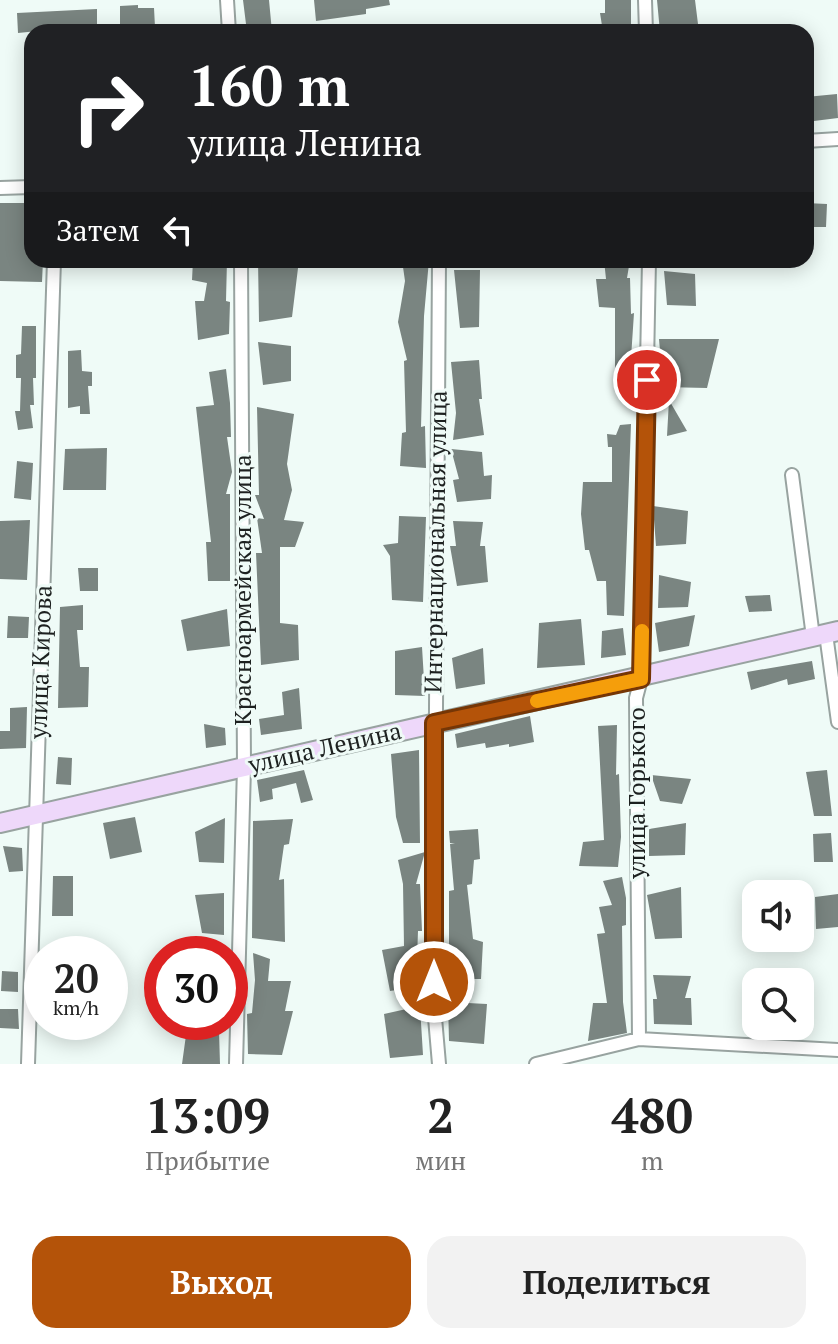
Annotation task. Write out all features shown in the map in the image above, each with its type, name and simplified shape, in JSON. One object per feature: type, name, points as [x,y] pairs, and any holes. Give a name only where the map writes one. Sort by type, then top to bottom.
[{"type":"street","points":[[227,0],[228,24]]},
{"type":"street","points":[[645,0],[646,24]]},
{"type":"street","points":[[814,140],[838,139]]},
{"type":"street","points":[[0,188],[24,187]]},
{"type":"street","name":"улица Кирова","points":[[28,1064],[54,268]]},
{"type":"street","name":"Красноармейская улица","points":[[236,1064],[244,767],[241,268]]},
{"type":"street","name":"Интернациональная улица","points":[[439,268],[434,1006],[439,1064]]},
{"type":"street","name":"улица Горького","points":[[639,1039],[636,698],[641,679],[649,268]]},
{"type":"street","points":[[792,475],[826,634],[838,722]]},
{"type":"street","name":"улица Ленина","points":[[0,823],[434,723],[641,679],[826,634]]},
{"type":"street","points":[[536,1064],[639,1039],[838,1050]]},
{"type":"building","points":[[243,0],[269,0],[271,24],[246,24]]},
{"type":"building","points":[[314,0],[389,0],[390,5],[366,9],[366,14],[316,21]]},
{"type":"building","points":[[605,0],[631,0],[631,24],[602,24],[600,13],[605,13]]},
{"type":"building","points":[[657,0],[695,0],[698,24],[659,24]]},
{"type":"building","points":[[120,6],[154,8],[155,24],[120,24]]},
{"type":"building","points":[[97,9],[97,24],[24,24],[24,32],[18,33],[17,13]]},
{"type":"building","points":[[837,94],[838,118],[814,121],[814,96]]},
{"type":"building","points":[[0,203],[24,203],[24,268],[43,268],[42,282],[0,281]]},
{"type":"building","points":[[814,203],[827,204],[826,227],[814,227]]},
{"type":"building","points":[[193,268],[227,268],[229,334],[198,340],[195,301],[204,301],[207,283],[192,280]]},
{"type":"building","points":[[258,268],[298,268],[292,317],[259,322]]},
{"type":"building","points":[[403,268],[428,268],[421,427],[425,426],[426,468],[400,466],[402,433],[406,432],[404,361],[407,360],[398,322],[405,281]]},
{"type":"building","points":[[605,268],[629,268],[631,314],[634,313],[630,373],[615,370],[615,308],[599,307],[596,279],[606,279]]},
{"type":"building","points":[[454,270],[480,270],[479,327],[460,328]]},
{"type":"building","points":[[664,271],[695,274],[696,306],[667,305]]},
{"type":"building","points":[[22,326],[36,326],[36,378],[33,378],[34,405],[30,405],[33,428],[18,430],[15,411],[20,411],[21,378],[16,378],[16,355],[21,354]]},
{"type":"building","points":[[659,339],[719,339],[707,388],[663,387]]},
{"type":"building","points":[[258,342],[291,346],[291,381],[263,385]]},
{"type":"building","points":[[81,350],[82,371],[92,372],[92,386],[88,386],[90,414],[80,414],[80,406],[68,408],[68,351]]},
{"type":"building","points":[[479,360],[482,399],[479,399],[484,435],[453,440],[456,413],[451,362]]},
{"type":"building","points":[[226,369],[231,437],[227,437],[232,472],[226,494],[230,494],[230,581],[208,581],[206,542],[211,542],[196,407],[214,405],[209,372]]},
{"type":"building","points":[[669,400],[687,431],[667,436]]},
{"type":"building","points":[[257,407],[294,414],[287,464],[292,490],[284,520],[304,522],[295,547],[280,547],[280,623],[298,625],[299,660],[261,665],[256,553],[262,553],[257,518],[264,519],[255,495],[259,495]]},
{"type":"building","points":[[631,424],[624,616],[607,615],[606,581],[597,581],[589,550],[585,550],[581,514],[583,482],[612,482],[612,447],[608,447],[607,434],[616,435],[620,425]]},
{"type":"building","points":[[107,448],[106,490],[63,490],[65,449]]},
{"type":"building","points":[[451,449],[482,452],[484,476],[492,475],[491,499],[457,502],[453,480],[459,479]]},
{"type":"building","points":[[17,461],[33,463],[31,500],[14,498]]},
{"type":"building","points":[[653,506],[688,511],[686,544],[656,546]]},
{"type":"building","points":[[399,516],[426,517],[423,602],[392,600],[390,556],[383,545],[398,543]]},
{"type":"building","points":[[30,520],[27,580],[0,579],[0,521]]},
{"type":"building","points":[[453,521],[483,522],[480,546],[485,546],[488,582],[457,586],[450,546],[456,546]]},
{"type":"building","points":[[78,568],[98,568],[98,591],[80,591]]},
{"type":"building","points":[[659,575],[691,582],[688,607],[658,608]]},
{"type":"building","points":[[770,595],[772,611],[749,612],[745,596]]},
{"type":"building","points":[[83,605],[83,630],[77,630],[80,667],[89,667],[88,707],[58,708],[60,607]]},
{"type":"building","points":[[227,609],[230,646],[187,651],[181,620]]},
{"type":"building","points":[[695,615],[689,646],[659,652],[655,623]]},
{"type":"building","points":[[8,616],[29,617],[28,638],[7,638]]},
{"type":"building","points":[[581,619],[585,665],[537,668],[539,623]]},
{"type":"building","points":[[623,628],[626,655],[601,658],[602,631]]},
{"type":"building","points":[[422,647],[425,696],[395,695],[395,651]]},
{"type":"building","points":[[483,648],[485,684],[456,689],[452,658]]},
{"type":"building","points":[[812,661],[815,679],[788,685],[787,679],[751,690],[747,672]]},
{"type":"building","points":[[299,688],[302,729],[261,735],[259,719],[284,715],[282,692]]},
{"type":"building","points":[[27,707],[26,748],[0,749],[0,731],[10,731],[10,708]]},
{"type":"building","points":[[530,716],[534,742],[509,747],[509,744],[486,748],[485,743],[457,748],[455,734]]},
{"type":"building","points":[[204,724],[225,728],[226,745],[206,748]]},
{"type":"building","points":[[617,725],[616,775],[619,774],[621,837],[618,867],[579,866],[583,842],[604,840],[598,726]]},
{"type":"building","points":[[419,750],[420,843],[403,843],[396,817],[391,754]]},
{"type":"building","points":[[58,757],[72,758],[71,785],[56,784]]},
{"type":"building","points":[[304,770],[313,800],[301,803],[296,783],[272,789],[273,799],[260,802],[257,780]]},
{"type":"building","points":[[827,770],[832,816],[814,816],[806,772]]},
{"type":"building","points":[[651,775],[691,779],[682,804],[660,801]]},
{"type":"building","points":[[135,817],[142,852],[110,859],[103,823]]},
{"type":"building","points":[[225,818],[224,863],[199,862],[195,832]]},
{"type":"building","points":[[293,819],[289,844],[284,845],[279,880],[284,879],[285,942],[252,938],[253,821]]},
{"type":"building","points":[[686,823],[685,855],[649,856],[649,829]]},
{"type":"building","points":[[478,829],[480,859],[474,860],[472,884],[467,885],[473,939],[483,942],[481,979],[449,979],[449,891],[454,890],[450,844],[455,843],[450,843],[449,831]]},
{"type":"building","points":[[831,833],[833,862],[814,862],[813,834]]},
{"type":"building","points":[[3,846],[22,848],[23,871],[9,872]]},
{"type":"building","points":[[425,852],[416,884],[420,884],[422,931],[418,931],[416,987],[390,991],[382,950],[404,946],[403,884],[398,860]]},
{"type":"building","points":[[53,876],[73,876],[73,916],[52,916]]},
{"type":"building","points":[[622,877],[626,898],[626,925],[622,926],[623,1002],[627,1033],[588,1041],[593,1003],[607,1003],[597,934],[605,933],[599,907],[612,905],[603,881]]},
{"type":"building","points":[[681,887],[682,938],[655,939],[647,895]]},
{"type":"building","points":[[224,893],[224,935],[202,933],[195,895]]},
{"type":"building","points":[[838,894],[838,927],[816,929],[815,897]]},
{"type":"building","points":[[253,953],[270,959],[268,981],[291,981],[285,1011],[293,1011],[282,1055],[248,1054],[248,1014],[252,1013],[255,980]]},
{"type":"building","points":[[2,971],[18,972],[18,992],[1,991]]},
{"type":"building","points":[[653,975],[691,976],[685,998],[691,998],[692,1025],[654,1024],[653,999],[657,999]]},
{"type":"building","points":[[448,1002],[487,1004],[484,1044],[449,1041]]},
{"type":"building","points":[[420,1006],[423,1055],[390,1058],[384,1014]]},
{"type":"building","points":[[0,1009],[18,1009],[19,1029],[0,1028]]},
{"type":"building","points":[[185,1040],[219,1040],[220,1064],[182,1064]]},
{"type":"slow traffic","points":[[537,701],[641,679],[642,631]]},
{"type":"route","points":[[434,982],[434,723],[641,679],[647,380]]}]
